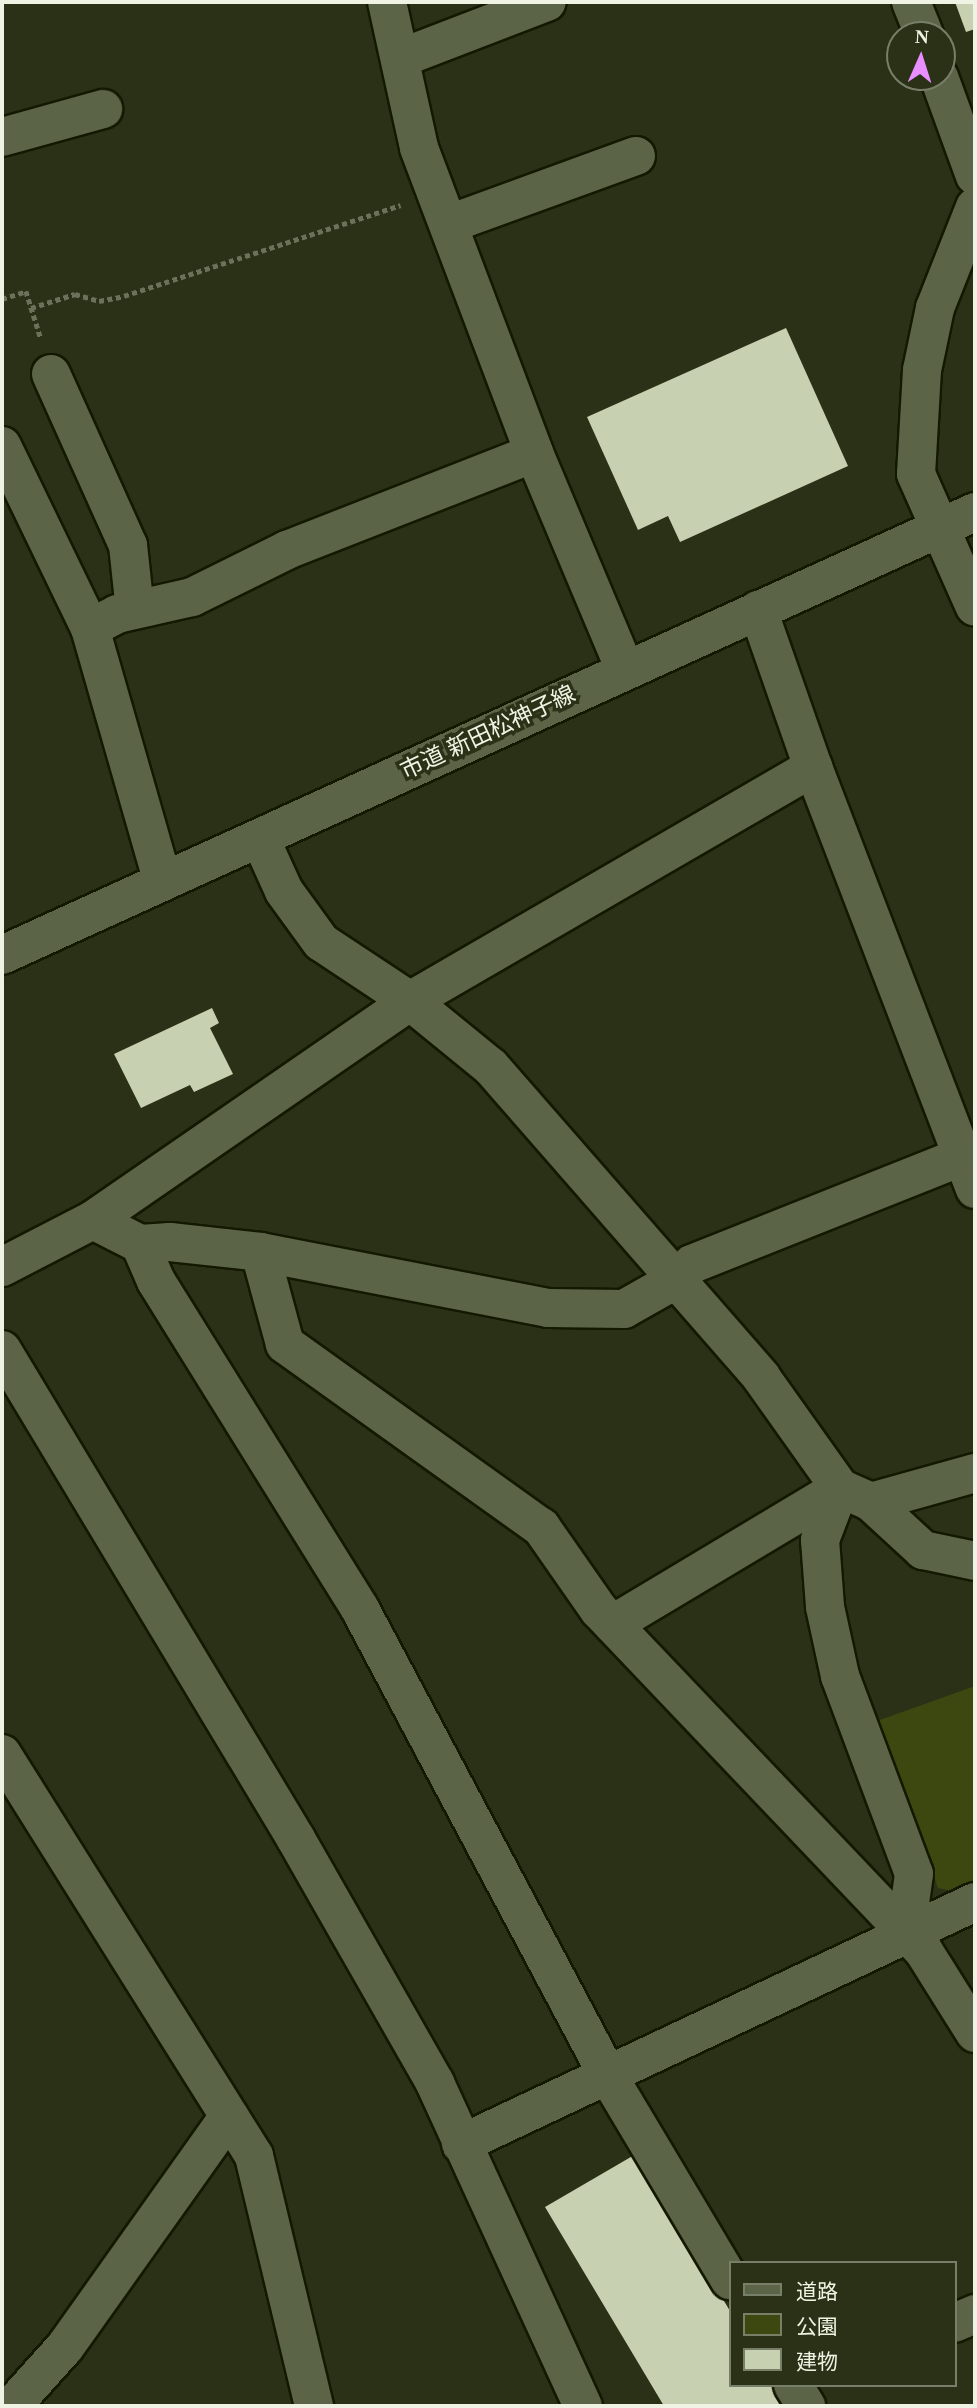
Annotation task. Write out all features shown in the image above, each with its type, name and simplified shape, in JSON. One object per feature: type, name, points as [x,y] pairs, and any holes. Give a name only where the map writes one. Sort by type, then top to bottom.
[{"type":"street","points":[[387,2],[419,148],[534,453],[625,670]]},
{"type":"street","points":[[401,58],[547,2]]},
{"type":"street","points":[[911,2],[918,21]]},
{"type":"street","points":[[944,91],[975,176]]},
{"type":"street","points":[[2,137],[103,109]]},
{"type":"street","points":[[442,209],[636,156]]},
{"type":"street","points":[[975,207],[935,308],[922,370],[916,474],[975,607]]},
{"type":"street","points":[[51,374],[128,545],[135,610]]},
{"type":"street","points":[[2,446],[75,588],[90,628],[163,882]]},
{"type":"street","points":[[90,628],[135,610],[191,597],[287,550],[534,453]]},
{"type":"street","name":"市道 新田松神子線","points":[[2,955],[975,512]]},
{"type":"street","points":[[93,1220],[140,1244],[170,1242],[260,1251],[548,1308],[624,1309],[677,1279],[692,1264],[969,1173],[813,767],[758,610]]},
{"type":"street","points":[[2,1267],[93,1220],[410,1001],[813,767]]},
{"type":"street","points":[[260,838],[284,891],[321,942],[410,1001],[491,1067],[761,1377],[855,1495],[923,1550],[975,1560]]},
{"type":"street","points":[[140,1244],[156,1281],[360,1609],[607,2074],[729,2278]]},
{"type":"street","points":[[260,1251],[285,1344],[541,1527],[613,1624],[923,1950],[975,2033]]},
{"type":"street","points":[[2,1349],[376,1977],[435,2083],[583,2406]]},
{"type":"street","points":[[613,1624],[855,1495],[975,1473]]},
{"type":"street","points":[[855,1495],[820,1540],[825,1607],[840,1676],[914,1874],[906,1931]]},
{"type":"street","points":[[2,1754],[254,2156],[314,2406]]},
{"type":"street","points":[[461,2144],[906,1931],[975,1902]]},
{"type":"street","points":[[12,2406],[65,2347],[229,2116]]},
{"type":"street","points":[[956,2322],[975,2314]]},
{"type":"path","points":[[31,308],[75,294],[99,300],[124,296],[442,209]]},
{"type":"path","points":[[2,299],[26,291],[51,374]]},
{"type":"green space","points":[[975,1686],[975,1885],[957,1892],[938,1888],[877,1721]]},
{"type":"building","points":[[955,2],[975,2],[975,29],[966,32]]},
{"type":"building","points":[[786,328],[848,466],[680,542],[668,516],[638,530],[587,417]]},
{"type":"building","points":[[212,1008],[219,1023],[210,1028],[233,1074],[194,1092],[190,1085],[141,1108],[114,1054]]},
{"type":"building","points":[[636,2154],[729,2309],[729,2387],[775,2387],[787,2406],[664,2406],[545,2207]]}]
